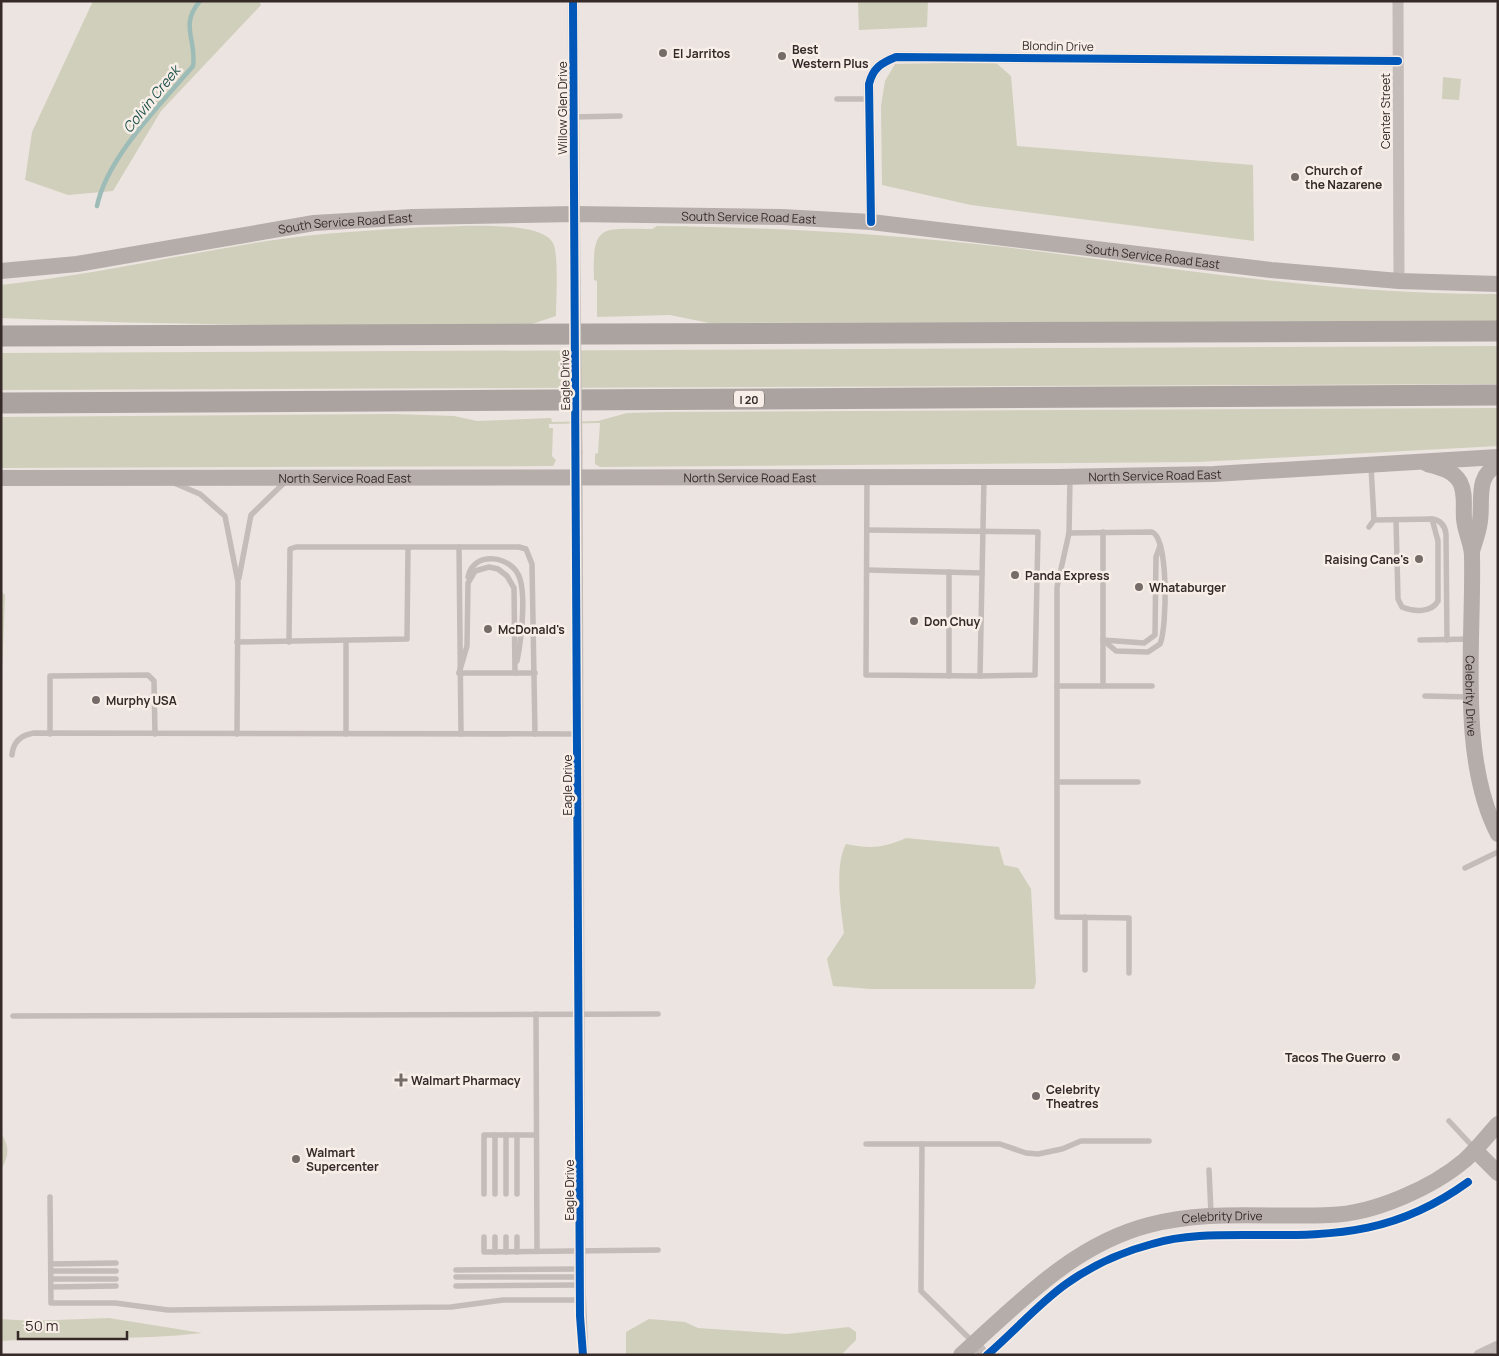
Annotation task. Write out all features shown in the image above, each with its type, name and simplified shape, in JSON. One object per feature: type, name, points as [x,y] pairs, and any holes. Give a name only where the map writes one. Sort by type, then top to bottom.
[{"type":"highway","points":[[1,336],[1498,331]]},
{"type":"highway","name":"I 20","points":[[1,403],[1498,396]]},
{"type":"main road","name":"South Service Road East","points":[[1,272],[77,264],[314,223],[413,217],[575,214],[782,217],[871,222],[1271,270],[1399,281],[1498,284]]},
{"type":"main road","name":"North Service Road East","points":[[1,478],[577,475],[1071,476],[1214,474],[1498,457]]},
{"type":"main road","points":[[1411,462],[1449,471],[1459,480],[1464,497],[1464,520],[1472,553]]},
{"type":"main road","points":[[1472,553],[1481,520],[1483,480],[1489,470],[1498,465]]},
{"type":"main road","name":"Celebrity Drive","points":[[1472,553],[1473,745],[1483,796],[1498,834]]},
{"type":"main road","name":"Celebrity Drive","points":[[961,1355],[979,1349],[1050,1274],[1103,1240],[1149,1224],[1211,1216],[1332,1215],[1377,1206],[1419,1190],[1464,1161],[1498,1124]]},
{"type":"main road","points":[[1475,1150],[1498,1172]]},
{"type":"street","name":"Willow Glen Drive","points":[[573,1],[575,214]]},
{"type":"street","name":"Center Street","points":[[1398,1],[1399,281]]},
{"type":"street","name":"Blondin Drive","points":[[871,222],[869,84],[872,72],[883,62],[896,57],[1398,61]]},
{"type":"street","name":"Eagle Drive","points":[[575,214],[580,1300],[583,1355]]},
{"type":"street","points":[[1478,1355],[1498,1346]]},
{"type":"lane","points":[[837,98],[869,99]]},
{"type":"lane","points":[[573,117],[620,116]]},
{"type":"lane","points":[[1369,528],[1374,520],[1371,464]]},
{"type":"lane","points":[[866,530],[1038,532],[1035,675],[866,675],[866,530],[867,476]]},
{"type":"lane","points":[[980,676],[984,476]]},
{"type":"lane","points":[[1071,476],[1069,533],[1057,587],[1057,917],[1129,918],[1129,973]]},
{"type":"lane","points":[[163,478],[200,494],[225,516],[238,582]]},
{"type":"lane","points":[[237,734],[238,582],[251,515],[289,478]]},
{"type":"lane","points":[[1374,520],[1432,519],[1441,522],[1446,534],[1447,640]]},
{"type":"lane","points":[[1396,520],[1398,600],[1402,607],[1416,610],[1433,607],[1438,601],[1438,541],[1432,519]]},
{"type":"lane","points":[[1103,532],[1103,686]]},
{"type":"lane","points":[[1069,533],[1147,532],[1157,534],[1164,556],[1164,627],[1160,644],[1148,652],[1116,651],[1103,640]]},
{"type":"lane","points":[[1103,640],[1144,643],[1155,635],[1156,557],[1160,546]]},
{"type":"lane","points":[[289,642],[290,549],[296,547],[520,547],[526,549],[530,554],[535,673],[535,734]]},
{"type":"lane","points":[[458,547],[461,734]]},
{"type":"lane","points":[[238,642],[407,639],[408,548]]},
{"type":"lane","points":[[459,673],[467,646],[468,583],[472,566],[484,559],[502,560],[518,575],[521,586],[521,641],[515,673]]},
{"type":"lane","points":[[468,583],[475,571],[489,568],[504,572],[510,580],[514,588],[515,673]]},
{"type":"lane","points":[[867,570],[982,572]]},
{"type":"lane","points":[[949,572],[949,676]]},
{"type":"lane","points":[[1420,640],[1472,639]]},
{"type":"lane","points":[[346,641],[346,734]]},
{"type":"lane","points":[[459,673],[535,673]]},
{"type":"lane","points":[[50,734],[50,676],[148,675],[154,681],[155,734]]},
{"type":"lane","points":[[1057,686],[1152,686]]},
{"type":"lane","points":[[1425,696],[1472,697]]},
{"type":"lane","points":[[12,755],[14,746],[21,737],[34,734],[578,734]]},
{"type":"lane","points":[[1057,782],[1138,782]]},
{"type":"lane","points":[[1465,868],[1498,852]]},
{"type":"lane","points":[[1084,970],[1085,917]]},
{"type":"lane","points":[[536,1014],[537,1251]]},
{"type":"lane","points":[[13,1016],[658,1014]]},
{"type":"lane","points":[[1449,1121],[1475,1150]]},
{"type":"lane","points":[[484,1194],[484,1135],[536,1134]]},
{"type":"lane","points":[[495,1135],[495,1194]]},
{"type":"lane","points":[[506,1135],[506,1194]]},
{"type":"lane","points":[[517,1135],[517,1194]]},
{"type":"lane","points":[[866,1144],[1000,1144],[1026,1153],[1038,1154],[1056,1151],[1082,1141],[1149,1141]]},
{"type":"lane","points":[[922,1144],[921,1290],[979,1349]]},
{"type":"lane","points":[[1209,1170],[1211,1216]]},
{"type":"lane","points":[[50,1197],[51,1303],[115,1303],[168,1310],[451,1306],[503,1300],[580,1300]]},
{"type":"lane","points":[[484,1237],[484,1252],[658,1250]]},
{"type":"lane","points":[[495,1237],[495,1252]]},
{"type":"lane","points":[[506,1237],[506,1252]]},
{"type":"lane","points":[[517,1237],[517,1252]]},
{"type":"lane","points":[[51,1264],[116,1263]]},
{"type":"lane","points":[[456,1270],[580,1277]]},
{"type":"lane","points":[[51,1271],[116,1271]]},
{"type":"lane","points":[[456,1278],[580,1277]]},
{"type":"lane","points":[[456,1286],[580,1277]]},
{"type":"lane","points":[[51,1279],[116,1279]]},
{"type":"lane","points":[[51,1287],[116,1286]]},
{"type":"green space","points":[[93,1],[259,1],[261,5],[161,111],[113,191],[68,195],[25,180],[32,132]]},
{"type":"green space","points":[[858,1],[928,1],[927,27],[859,30]]},
{"type":"green space","points":[[995,62],[1011,76],[1017,146],[1253,165],[1254,241],[971,205],[882,185],[881,106],[885,81],[895,64]]},
{"type":"green space","points":[[1443,77],[1461,79],[1459,100],[1442,99]]},
{"type":"green space","points":[[657,226],[787,230],[917,238],[1312,285],[1436,293],[1498,294],[1498,321],[709,323],[670,315],[597,317],[597,281],[594,280],[594,261],[598,239],[603,233],[611,230],[652,229]]},
{"type":"green space","points":[[426,227],[514,227],[532,230],[545,235],[553,243],[555,249],[557,278],[556,316],[532,324],[399,325],[200,324],[1,318],[1,285],[68,276],[287,238]]},
{"type":"green space","points":[[1498,346],[1498,384],[1,390],[1,353]]},
{"type":"green space","points":[[1498,408],[1498,446],[1198,462],[600,467],[595,464],[595,454],[598,453],[600,423],[549,424],[549,428],[553,428],[552,456],[556,460],[553,466],[1,468],[1,417],[394,414],[454,416],[477,421],[551,418],[552,422],[598,421],[627,413],[668,412]]},
{"type":"green space","points":[[1,591],[5,595],[1,703]]},
{"type":"green space","points":[[906,838],[999,847],[1004,865],[1018,868],[1031,889],[1036,982],[1034,989],[871,989],[833,986],[827,959],[844,933],[839,876],[842,853],[846,844],[877,847]]},
{"type":"green space","points":[[1,1133],[6,1142],[7,1155],[1,1169]]},
{"type":"green space","points":[[109,1318],[202,1333],[152,1337],[1,1341],[1,1319],[31,1321]]},
{"type":"green space","points":[[649,1319],[685,1322],[698,1328],[787,1334],[849,1327],[856,1332],[856,1340],[841,1355],[626,1355],[626,1332]]},
{"type":"waterway","name":"Colvin Creek","points":[[97,206],[103,187],[124,150],[193,66],[194,57],[190,25],[194,10],[200,1]]},
{"type":"cycle path","points":[[573,1],[580,1316],[583,1355]]},
{"type":"cycle path","points":[[871,222],[869,84],[875,70],[896,57],[1398,61]]},
{"type":"cycle path","points":[[987,1355],[1066,1284],[1107,1260],[1129,1251],[1177,1238],[1217,1235],[1315,1234],[1368,1228],[1418,1212],[1443,1199],[1468,1182]]},
{"type":"place","name":"El Jarritos","points":[[663,53]]},
{"type":"place","name":"Best Western Plus","points":[[782,56]]},
{"type":"place","name":"Church of the Nazarene","points":[[1295,177]]},
{"type":"place","name":"Raising Cane's","points":[[1419,559]]},
{"type":"place","name":"Panda Express","points":[[1015,575]]},
{"type":"place","name":"Whataburger","points":[[1139,587]]},
{"type":"place","name":"Don Chuy","points":[[914,621]]},
{"type":"place","name":"McDonald's","points":[[488,629]]},
{"type":"place","name":"Murphy USA","points":[[96,700]]},
{"type":"place","name":"Tacos The Guerro","points":[[1396,1057]]},
{"type":"place","name":"Walmart Pharmacy","points":[[401,1080]]},
{"type":"place","name":"Celebrity Theatres","points":[[1036,1096]]},
{"type":"place","name":"Walmart Supercenter","points":[[296,1159]]}]
